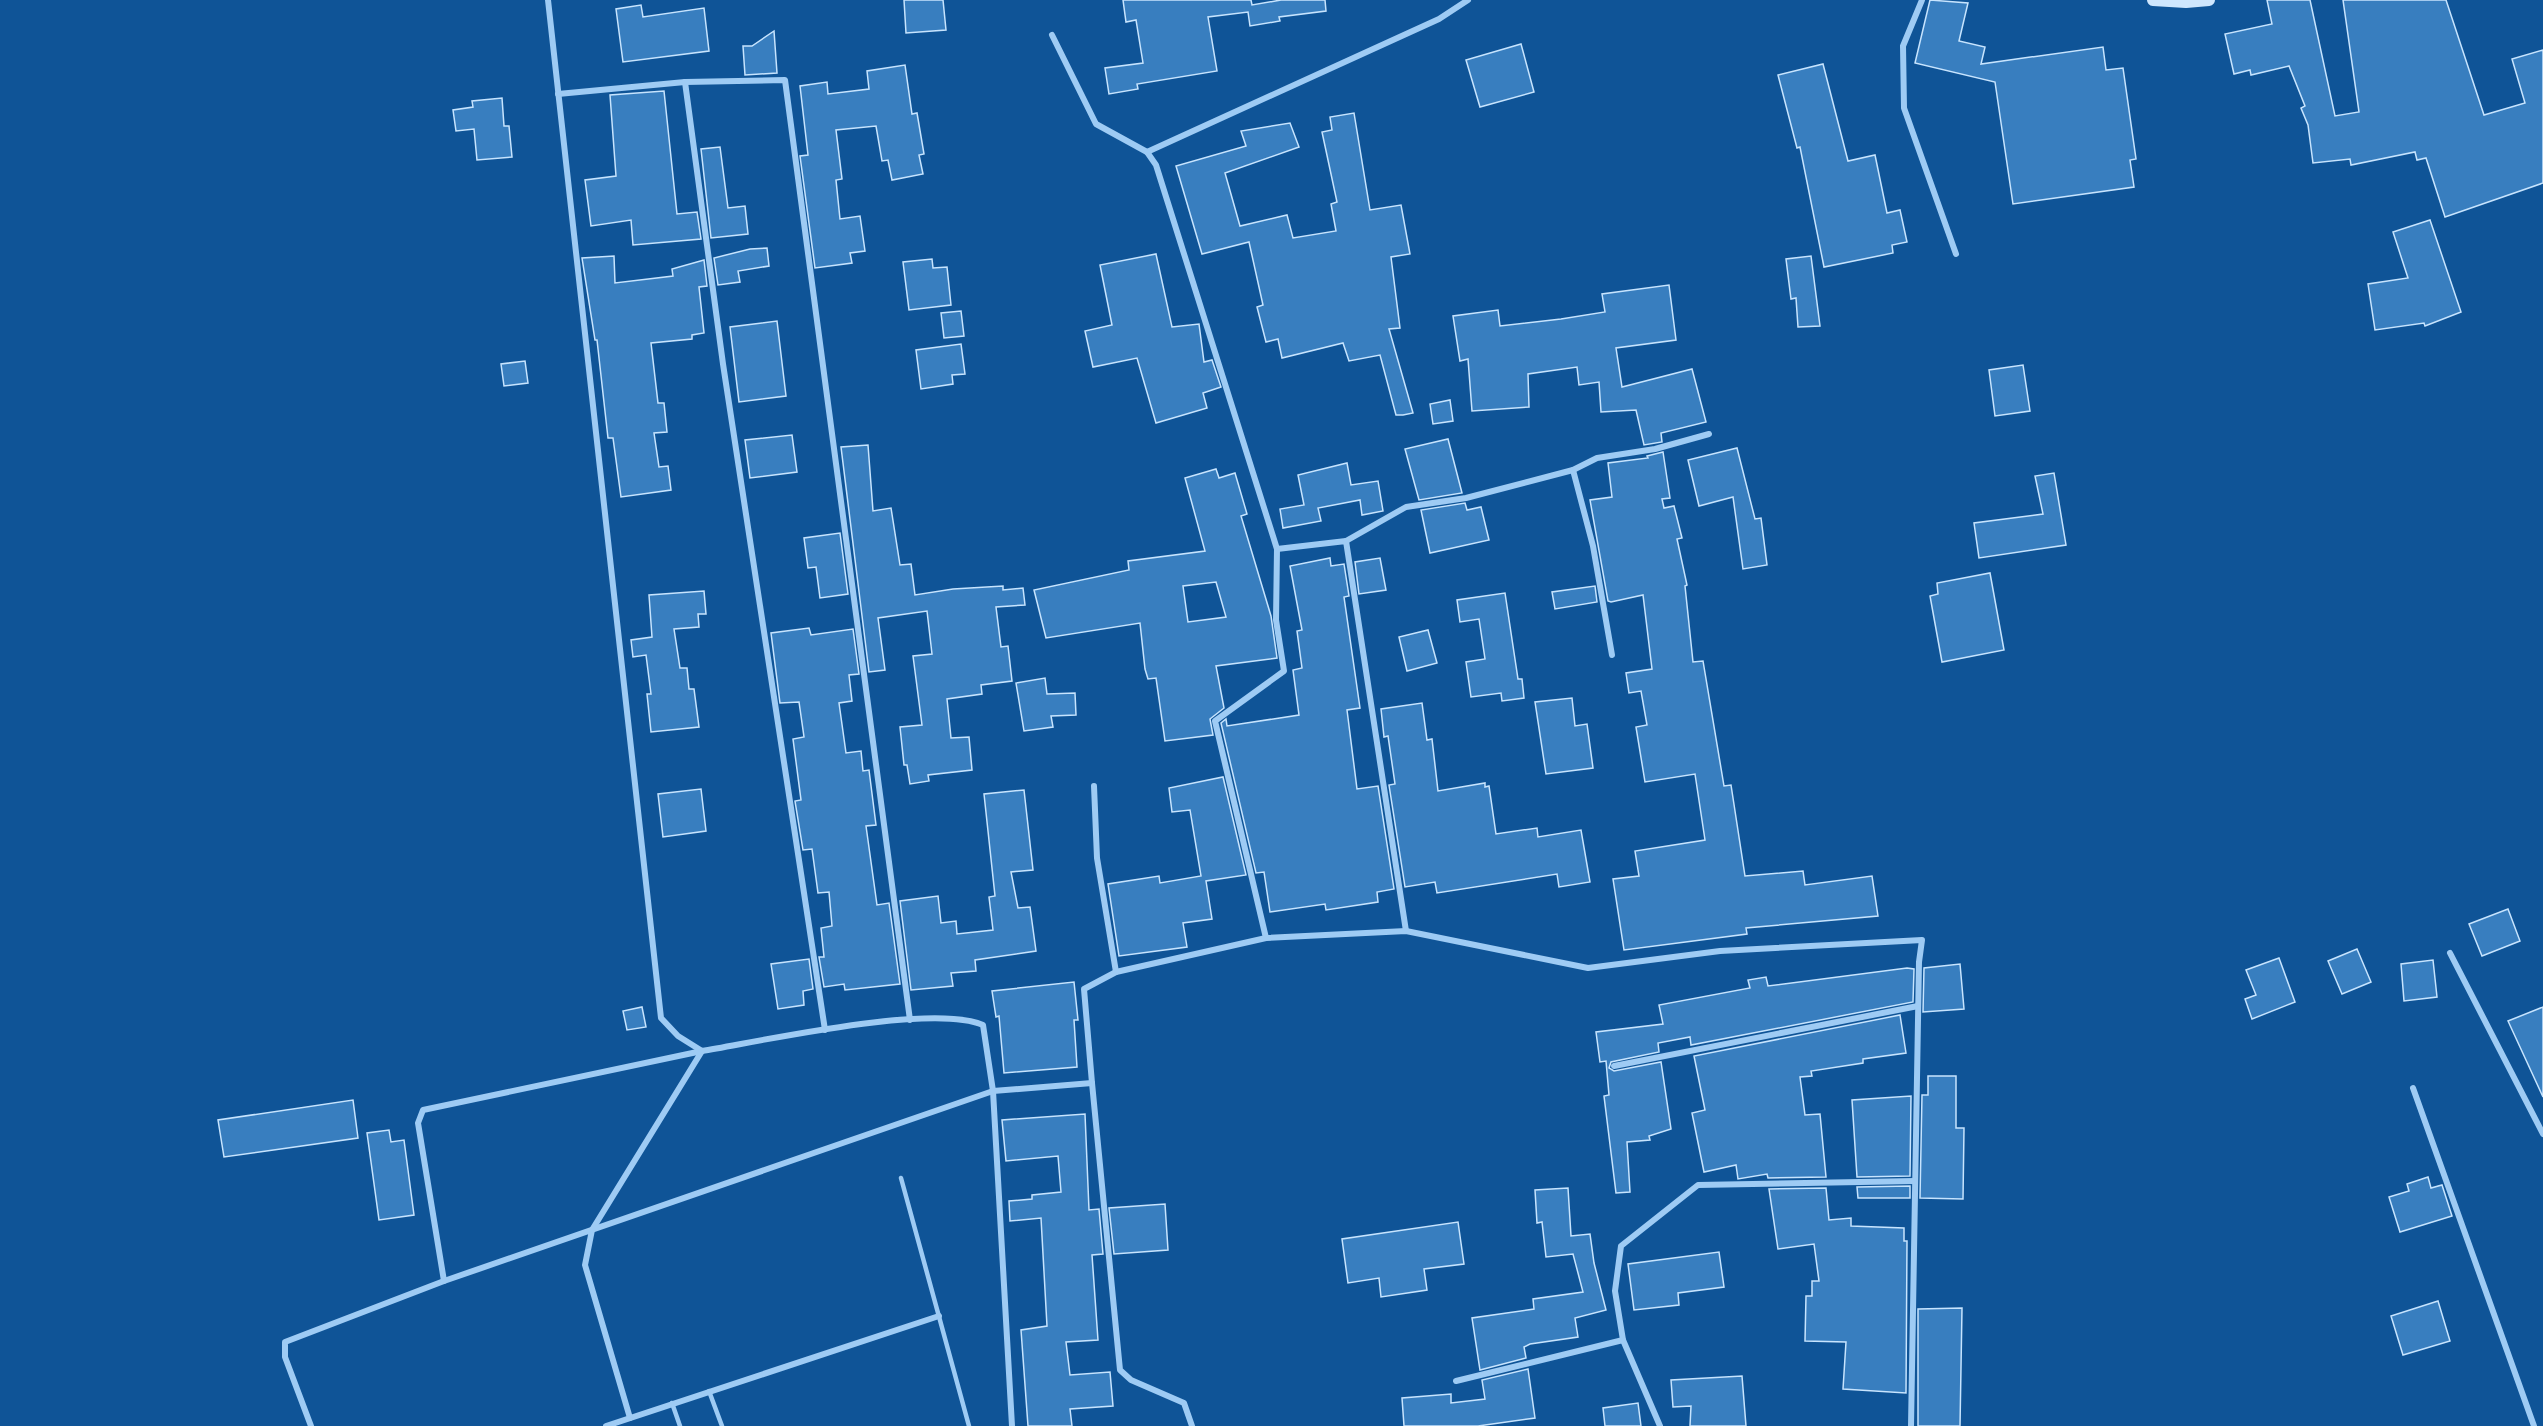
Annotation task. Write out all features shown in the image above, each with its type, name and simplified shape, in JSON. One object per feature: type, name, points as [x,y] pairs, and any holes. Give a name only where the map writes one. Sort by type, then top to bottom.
[{"type":"street","points":[[548,0],[661,1018],[678,1036],[702,1051]]},
{"type":"street","points":[[1147,152],[1439,19],[1468,0]]},
{"type":"street","points":[[1922,0],[1903,46],[1904,108],[1956,254]]},
{"type":"street","points":[[2153,0],[2186,2],[2209,0]]},
{"type":"street","points":[[1052,35],[1096,124],[1147,152],[1156,165],[1277,549],[1276,620],[1284,671],[1215,721],[1266,938]]},
{"type":"street","points":[[558,94],[684,82],[785,80],[910,1020]]},
{"type":"street","points":[[684,82],[723,364],[825,1030]]},
{"type":"street","points":[[1277,549],[1346,541],[1406,507],[1466,498],[1573,470],[1597,458],[1655,449],[1709,434]]},
{"type":"street","points":[[1573,470],[1593,546],[1612,656]]},
{"type":"street","points":[[1346,541],[1406,931]]},
{"type":"street","points":[[1094,786],[1097,858],[1116,972]]},
{"type":"street","points":[[1192,1426],[1184,1403],[1131,1380],[1120,1370],[1084,989],[1116,972],[1266,938],[1406,931],[1587,968],[1720,951],[1922,940],[1918,1006],[1911,1426]]},
{"type":"street","points":[[2450,954],[2543,1134]]},
{"type":"street","points":[[1614,1066],[1918,1006]]},
{"type":"street","points":[[444,1281],[418,1123],[423,1110],[702,1051],[825,1030],[910,1020],[968,1018],[983,1025],[993,1091],[1012,1426]]},
{"type":"street","points":[[630,1418],[585,1265],[592,1230],[702,1051]]},
{"type":"street","points":[[311,1426],[285,1357],[285,1342],[444,1281],[993,1091],[1092,1083]]},
{"type":"street","points":[[2413,1088],[2534,1426]]},
{"type":"street","points":[[1660,1426],[1623,1340],[1615,1291],[1621,1246],[1698,1185],[1915,1180]]},
{"type":"street","points":[[606,1426],[939,1316]]},
{"type":"street","points":[[1456,1382],[1623,1340]]},
{"type":"lane","points":[[901,1178],[969,1426]]},
{"type":"lane","points":[[709,1391],[722,1426]]},
{"type":"lane","points":[[672,1403],[680,1426]]},
{"type":"building","points":[[904,0],[943,0],[946,30],[906,33]]},
{"type":"building","points":[[1123,0],[1251,0],[1252,5],[1281,0],[1325,0],[1326,11],[1279,17],[1280,21],[1250,26],[1248,12],[1208,17],[1217,71],[1137,84],[1138,89],[1109,94],[1105,68],[1143,63],[1136,20],[1126,22]]},
{"type":"building","points":[[1930,0],[1968,3],[1959,41],[1985,47],[1981,64],[2103,47],[2106,70],[2123,68],[2136,159],[2130,160],[2134,187],[2013,204],[1995,82],[1915,63]]},
{"type":"building","points":[[2267,0],[2310,0],[2335,116],[2359,112],[2343,0],[2446,0],[2484,115],[2525,103],[2512,59],[2543,50],[2543,183],[2445,217],[2426,158],[2417,160],[2415,152],[2351,165],[2350,159],[2313,163],[2308,125],[2301,108],[2305,106],[2289,66],[2251,75],[2250,70],[2234,74],[2225,34],[2272,24]]},
{"type":"building","points":[[641,5],[643,17],[704,8],[709,51],[623,62],[616,9]]},
{"type":"building","points":[[774,31],[777,73],[745,75],[743,46],[752,46]]},
{"type":"building","points":[[1521,44],[1534,92],[1480,107],[1466,60]]},
{"type":"building","points":[[1823,64],[1848,161],[1875,155],[1887,213],[1900,210],[1907,242],[1892,245],[1893,253],[1824,267],[1800,147],[1797,148],[1778,75]]},
{"type":"building","points":[[905,65],[912,114],[917,113],[924,154],[919,155],[923,174],[892,180],[888,160],[882,161],[876,126],[836,130],[842,179],[836,180],[840,219],[860,216],[865,251],[850,253],[852,263],[815,268],[800,156],[808,155],[800,86],[827,82],[828,94],[869,89],[867,71]]},
{"type":"building","points":[[664,91],[677,214],[697,212],[701,239],[633,245],[631,220],[591,226],[585,180],[616,176],[610,95]]},
{"type":"building","points":[[502,98],[504,126],[509,126],[512,157],[477,160],[474,129],[456,131],[453,110],[473,107],[472,101]]},
{"type":"building","points":[[1354,113],[1370,210],[1401,205],[1410,254],[1391,257],[1400,328],[1389,329],[1413,413],[1403,415],[1396,415],[1380,355],[1349,361],[1343,343],[1282,358],[1278,339],[1266,342],[1257,307],[1263,305],[1249,242],[1202,254],[1176,166],[1246,146],[1241,131],[1290,123],[1299,147],[1225,173],[1240,226],[1287,215],[1293,238],[1336,231],[1331,204],[1337,202],[1322,132],[1332,130],[1330,117]]},
{"type":"building","points":[[720,147],[728,208],[745,206],[748,234],[711,238],[701,149]]},
{"type":"building","points":[[2430,220],[2461,312],[2425,326],[2424,323],[2375,330],[2368,284],[2408,278],[2393,232]]},
{"type":"building","points":[[767,248],[769,266],[738,271],[740,282],[718,285],[714,258],[750,249]]},
{"type":"building","points":[[1156,254],[1172,327],[1199,324],[1204,362],[1212,360],[1221,387],[1203,393],[1207,408],[1156,423],[1137,358],[1093,367],[1085,331],[1112,325],[1100,265]]},
{"type":"building","points":[[614,256],[615,283],[673,276],[672,269],[704,260],[707,286],[699,287],[704,333],[692,335],[692,339],[651,343],[658,403],[664,403],[667,432],[654,433],[659,467],[668,466],[671,490],[621,497],[613,438],[608,438],[597,340],[595,340],[582,258]]},
{"type":"building","points":[[1811,256],[1820,326],[1798,327],[1796,298],[1791,299],[1786,259]]},
{"type":"building","points":[[932,259],[933,268],[947,267],[951,305],[909,310],[903,262]]},
{"type":"building","points":[[1669,285],[1676,340],[1616,348],[1622,387],[1692,369],[1706,422],[1661,433],[1662,442],[1644,445],[1636,410],[1601,412],[1599,382],[1579,385],[1577,367],[1528,374],[1529,407],[1472,411],[1468,359],[1460,361],[1453,316],[1498,310],[1500,326],[1561,319],[1605,312],[1602,294]]},
{"type":"building","points":[[961,311],[964,336],[944,338],[941,313]]},
{"type":"building","points":[[777,321],[786,396],[739,402],[730,327]]},
{"type":"building","points":[[961,344],[965,374],[952,375],[953,384],[921,389],[916,350]]},
{"type":"building","points":[[525,361],[528,383],[504,386],[501,364]]},
{"type":"building","points":[[2023,365],[2030,411],[1995,416],[1989,370]]},
{"type":"building","points":[[1450,400],[1453,421],[1433,424],[1430,404]]},
{"type":"building","points":[[792,435],[797,472],[750,478],[745,440]]},
{"type":"building","points":[[1448,439],[1462,493],[1419,500],[1405,449]]},
{"type":"building","points":[[868,445],[873,511],[891,508],[900,565],[911,564],[915,595],[953,589],[1003,586],[1003,590],[1023,588],[1025,605],[996,607],[1001,647],[1008,646],[1012,681],[981,685],[982,694],[947,699],[951,738],[969,737],[972,770],[928,775],[929,781],[910,784],[907,765],[904,765],[900,727],[922,725],[913,656],[932,654],[927,611],[878,618],[885,670],[869,672],[841,447]]},
{"type":"building","points":[[1737,448],[1755,519],[1761,518],[1767,565],[1743,569],[1733,497],[1699,506],[1688,460]]},
{"type":"building","points":[[1663,452],[1670,498],[1662,499],[1664,508],[1674,506],[1682,538],[1677,539],[1687,585],[1685,586],[1693,662],[1703,661],[1724,786],[1731,785],[1745,876],[1803,871],[1805,885],[1872,876],[1878,916],[1746,928],[1747,934],[1624,950],[1613,879],[1639,876],[1635,851],[1705,840],[1695,774],[1645,782],[1636,727],[1647,725],[1641,691],[1629,693],[1626,673],[1652,669],[1643,595],[1608,601],[1590,500],[1612,497],[1608,463],[1648,458],[1647,456]]},
{"type":"building","points":[[1347,463],[1351,485],[1378,481],[1383,511],[1362,515],[1360,500],[1318,508],[1321,521],[1283,528],[1280,509],[1304,505],[1298,475]]},
{"type":"building","points":[[1216,469],[1219,478],[1235,473],[1247,514],[1241,516],[1271,616],[1277,658],[1216,666],[1224,708],[1210,719],[1213,735],[1165,741],[1156,678],[1148,679],[1145,669],[1140,623],[1046,638],[1034,590],[1129,570],[1128,561],[1205,551],[1185,478]],"holes":[[[1216,582],[1226,617],[1188,622],[1183,586]]]},
{"type":"building","points":[[2054,473],[2066,545],[1979,558],[1974,523],[2043,514],[2035,476]]},
{"type":"building","points":[[1465,503],[1467,510],[1481,507],[1489,540],[1430,553],[1421,510]]},
{"type":"building","points":[[840,533],[848,594],[820,598],[816,567],[808,568],[804,538]]},
{"type":"building","points":[[1330,558],[1331,566],[1344,564],[1349,596],[1344,597],[1360,708],[1347,710],[1357,789],[1378,786],[1394,889],[1377,892],[1378,902],[1326,910],[1325,904],[1270,912],[1264,872],[1256,873],[1221,723],[1226,719],[1227,726],[1299,715],[1293,670],[1302,668],[1297,631],[1302,630],[1290,566]]},
{"type":"building","points":[[1380,558],[1386,590],[1359,594],[1355,562]]},
{"type":"building","points":[[1990,573],[2004,650],[1942,662],[1930,596],[1938,594],[1937,583]]},
{"type":"building","points":[[1595,586],[1597,602],[1555,609],[1552,592]]},
{"type":"building","points":[[704,591],[706,614],[698,614],[699,627],[674,629],[680,668],[687,668],[689,689],[694,689],[699,727],[651,732],[647,694],[651,694],[646,655],[633,657],[631,640],[652,637],[649,595]]},
{"type":"building","points":[[1505,593],[1518,679],[1522,679],[1524,698],[1502,701],[1501,693],[1471,697],[1466,662],[1485,659],[1479,619],[1460,622],[1457,600]]},
{"type":"building","points":[[809,628],[811,635],[853,629],[859,674],[849,675],[852,701],[839,703],[846,753],[861,751],[863,771],[869,770],[876,825],[866,826],[877,905],[889,903],[900,984],[845,990],[844,984],[824,987],[819,957],[824,957],[821,928],[832,926],[829,892],[818,893],[812,849],[803,850],[795,801],[801,800],[793,739],[804,737],[799,702],[780,703],[771,633]]},
{"type":"building","points":[[1428,630],[1437,663],[1407,671],[1399,637]]},
{"type":"building","points":[[1045,678],[1047,694],[1075,693],[1076,715],[1051,716],[1053,727],[1024,731],[1016,683]]},
{"type":"building","points":[[1572,698],[1575,726],[1587,724],[1593,768],[1546,774],[1535,702]]},
{"type":"building","points":[[1422,703],[1427,740],[1432,739],[1438,791],[1485,783],[1485,787],[1489,786],[1496,834],[1537,828],[1538,837],[1581,830],[1590,882],[1559,887],[1557,874],[1437,893],[1435,882],[1405,887],[1389,785],[1395,784],[1388,736],[1384,737],[1381,709]]},
{"type":"building","points":[[1223,777],[1246,875],[1206,881],[1212,919],[1183,923],[1187,947],[1119,956],[1108,884],[1159,876],[1160,883],[1201,876],[1190,810],[1172,812],[1169,788]]},
{"type":"building","points":[[701,789],[706,831],[663,837],[658,794]]},
{"type":"building","points":[[1024,790],[1033,870],[1011,872],[1018,908],[1030,907],[1036,951],[975,960],[976,971],[951,973],[953,986],[911,990],[900,901],[938,896],[941,923],[956,921],[957,934],[993,930],[989,897],[995,896],[984,794]]},
{"type":"building","points":[[2508,909],[2520,941],[2482,956],[2469,924]]},
{"type":"building","points":[[2357,949],[2371,982],[2342,994],[2328,961]]},
{"type":"building","points":[[2279,958],[2295,1002],[2252,1019],[2245,999],[2256,995],[2246,970]]},
{"type":"building","points":[[809,959],[813,989],[803,991],[804,1005],[778,1009],[771,964]]},
{"type":"building","points":[[2433,960],[2437,997],[2404,1001],[2401,964]]},
{"type":"building","points":[[1960,964],[1964,1009],[1923,1012],[1924,968]]},
{"type":"building","points":[[1907,968],[1914,969],[1913,1002],[1691,1045],[1690,1037],[1658,1043],[1659,1052],[1611,1062],[1609,1068],[1614,1071],[1661,1062],[1671,1129],[1649,1136],[1650,1140],[1627,1142],[1630,1192],[1616,1193],[1604,1096],[1609,1095],[1606,1061],[1600,1062],[1596,1032],[1663,1024],[1659,1005],[1750,988],[1748,980],[1766,977],[1768,986]]},
{"type":"building","points":[[1074,982],[1078,1020],[1074,1020],[1077,1067],[1004,1073],[999,1016],[996,1017],[992,991]]},
{"type":"building","points":[[642,1007],[646,1027],[627,1030],[623,1011]]},
{"type":"building","points":[[2543,1007],[2543,1097],[2508,1021]]},
{"type":"building","points":[[1900,1015],[1906,1053],[1863,1059],[1863,1063],[1811,1071],[1812,1076],[1800,1077],[1805,1115],[1820,1114],[1826,1177],[1768,1178],[1767,1174],[1738,1179],[1736,1165],[1704,1172],[1692,1113],[1705,1110],[1694,1056]]},
{"type":"building","points":[[1928,1076],[1956,1076],[1956,1128],[1964,1128],[1963,1199],[1920,1198],[1922,1095],[1928,1095]]},
{"type":"building","points":[[1911,1096],[1910,1176],[1857,1177],[1852,1100]]},
{"type":"building","points":[[353,1100],[358,1138],[224,1157],[218,1120]]},
{"type":"building","points":[[1085,1114],[1089,1210],[1099,1209],[1103,1254],[1092,1255],[1098,1340],[1066,1342],[1070,1375],[1110,1372],[1113,1406],[1070,1409],[1072,1426],[1028,1426],[1021,1330],[1047,1326],[1041,1218],[1010,1221],[1009,1201],[1032,1199],[1032,1195],[1061,1192],[1058,1156],[1006,1161],[1002,1120]]},
{"type":"building","points":[[389,1130],[391,1142],[404,1140],[414,1215],[379,1220],[367,1133]]},
{"type":"building","points":[[2428,1177],[2431,1188],[2442,1185],[2452,1216],[2400,1232],[2389,1197],[2409,1191],[2407,1184]]},
{"type":"building","points":[[1910,1186],[1910,1198],[1858,1198],[1857,1187]]},
{"type":"building","points":[[1568,1188],[1571,1236],[1590,1234],[1594,1263],[1606,1310],[1575,1318],[1578,1337],[1530,1344],[1524,1347],[1526,1358],[1480,1370],[1472,1318],[1534,1309],[1533,1299],[1583,1292],[1573,1254],[1546,1257],[1542,1222],[1537,1223],[1535,1190]]},
{"type":"building","points":[[1826,1188],[1829,1220],[1851,1218],[1851,1226],[1904,1228],[1904,1241],[1907,1241],[1906,1393],[1843,1389],[1846,1342],[1805,1341],[1806,1296],[1812,1296],[1812,1281],[1819,1281],[1814,1244],[1778,1249],[1769,1189]]},
{"type":"building","points":[[1165,1204],[1168,1250],[1114,1254],[1109,1208]]},
{"type":"building","points":[[1458,1222],[1464,1264],[1424,1269],[1427,1290],[1381,1297],[1379,1278],[1348,1283],[1342,1239]]},
{"type":"building","points":[[1719,1252],[1724,1287],[1678,1293],[1679,1305],[1634,1310],[1628,1264]]},
{"type":"building","points":[[2438,1301],[2450,1341],[2403,1355],[2391,1316]]},
{"type":"building","points":[[1962,1308],[1960,1426],[1918,1426],[1918,1309]]},
{"type":"building","points":[[1528,1369],[1535,1418],[1478,1426],[1404,1426],[1402,1398],[1451,1394],[1451,1403],[1485,1399],[1482,1380]]},
{"type":"building","points":[[1742,1376],[1746,1426],[1690,1426],[1691,1406],[1673,1407],[1671,1380]]},
{"type":"building","points":[[1638,1403],[1641,1426],[1605,1426],[1603,1408]]}]
